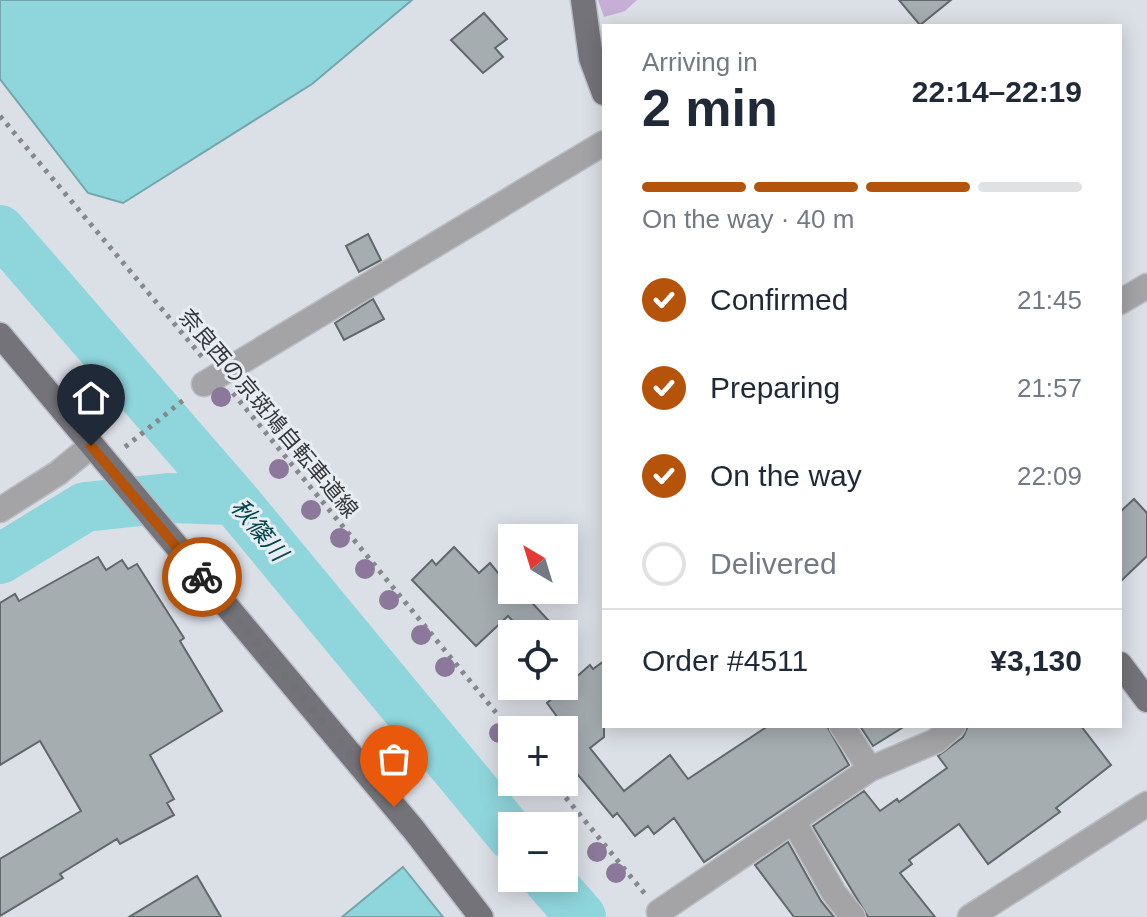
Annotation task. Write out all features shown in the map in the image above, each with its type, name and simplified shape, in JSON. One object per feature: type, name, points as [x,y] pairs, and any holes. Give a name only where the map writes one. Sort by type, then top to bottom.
[{"type":"main road","points":[[583,0],[591,58],[602,88]]},
{"type":"main road","points":[[0,335],[107,452],[157,524],[414,830],[481,917]]},
{"type":"main road","points":[[1122,667],[1147,700]]},
{"type":"street","points":[[210,379],[602,144]]},
{"type":"street","points":[[1122,301],[1147,286]]},
{"type":"street","points":[[0,510],[58,473],[107,452]]},
{"type":"street","points":[[843,728],[870,769]]},
{"type":"street","points":[[659,912],[870,769],[936,741],[951,728]]},
{"type":"street","points":[[970,917],[1147,804]]},
{"type":"street","points":[[794,822],[834,893],[853,917]]},
{"type":"path","name":"奈良西の京斑鳩自転車道線","points":[[0,116],[210,379],[498,716]]},
{"type":"path","points":[[107,452],[210,379]]},
{"type":"path","points":[[564,796],[659,912]]},
{"type":"shaded area","points":[[598,0],[637,0],[625,11],[604,17]]},
{"type":"water","points":[[0,0],[412,0],[312,84],[123,203],[88,193],[0,79]]},
{"type":"water","points":[[403,867],[443,917],[342,917]]},
{"type":"building","points":[[899,0],[951,0],[921,24]]},
{"type":"building","points":[[484,13],[507,39],[495,48],[503,57],[483,73],[451,40]]},
{"type":"building","points":[[368,234],[381,260],[359,272],[346,246]]},
{"type":"building","points":[[373,299],[384,319],[344,340],[335,323]]},
{"type":"building","points":[[1134,499],[1147,513],[1147,556],[1122,580],[1122,510]]},
{"type":"building","points":[[454,547],[479,573],[490,563],[498,573],[498,604],[533,604],[548,620],[512,620],[508,616],[498,620],[498,625],[476,646],[412,580],[432,560],[436,565]]},
{"type":"building","points":[[98,557],[106,570],[122,560],[128,569],[137,564],[184,638],[180,641],[222,711],[150,755],[174,799],[167,803],[174,815],[120,844],[117,839],[60,874],[63,878],[0,916],[0,859],[81,811],[40,741],[0,765],[0,603],[15,594],[19,601]]},
{"type":"building","points":[[602,662],[604,737],[590,748],[624,791],[670,755],[688,779],[765,728],[828,728],[849,765],[704,862],[674,818],[654,834],[648,826],[635,836],[617,813],[613,817],[578,775],[578,716],[557,716],[547,703],[550,700],[578,700],[578,676],[590,665],[593,669]]},
{"type":"building","points":[[861,728],[902,728],[873,746]]},
{"type":"building","points":[[967,728],[1083,728],[1111,765],[1056,808],[1060,812],[988,864],[959,824],[909,860],[912,864],[900,873],[935,917],[868,917],[813,826],[864,791],[880,811],[897,799],[899,802],[947,768],[938,756],[963,737]]},
{"type":"building","points":[[788,842],[821,901],[834,917],[794,917],[755,865]]},
{"type":"building","points":[[197,876],[221,917],[129,917]]},
{"type":"waterway","name":"秋篠川","points":[[0,230],[234,500],[498,819]]},
{"type":"waterway","points":[[0,559],[85,507],[168,498],[234,500]]},
{"type":"waterway","name":"秋篠川","points":[[559,892],[581,917]]},
{"type":"way so far","points":[[202,577],[394,807]]},
{"type":"route","points":[[91,446],[202,577]]}]
